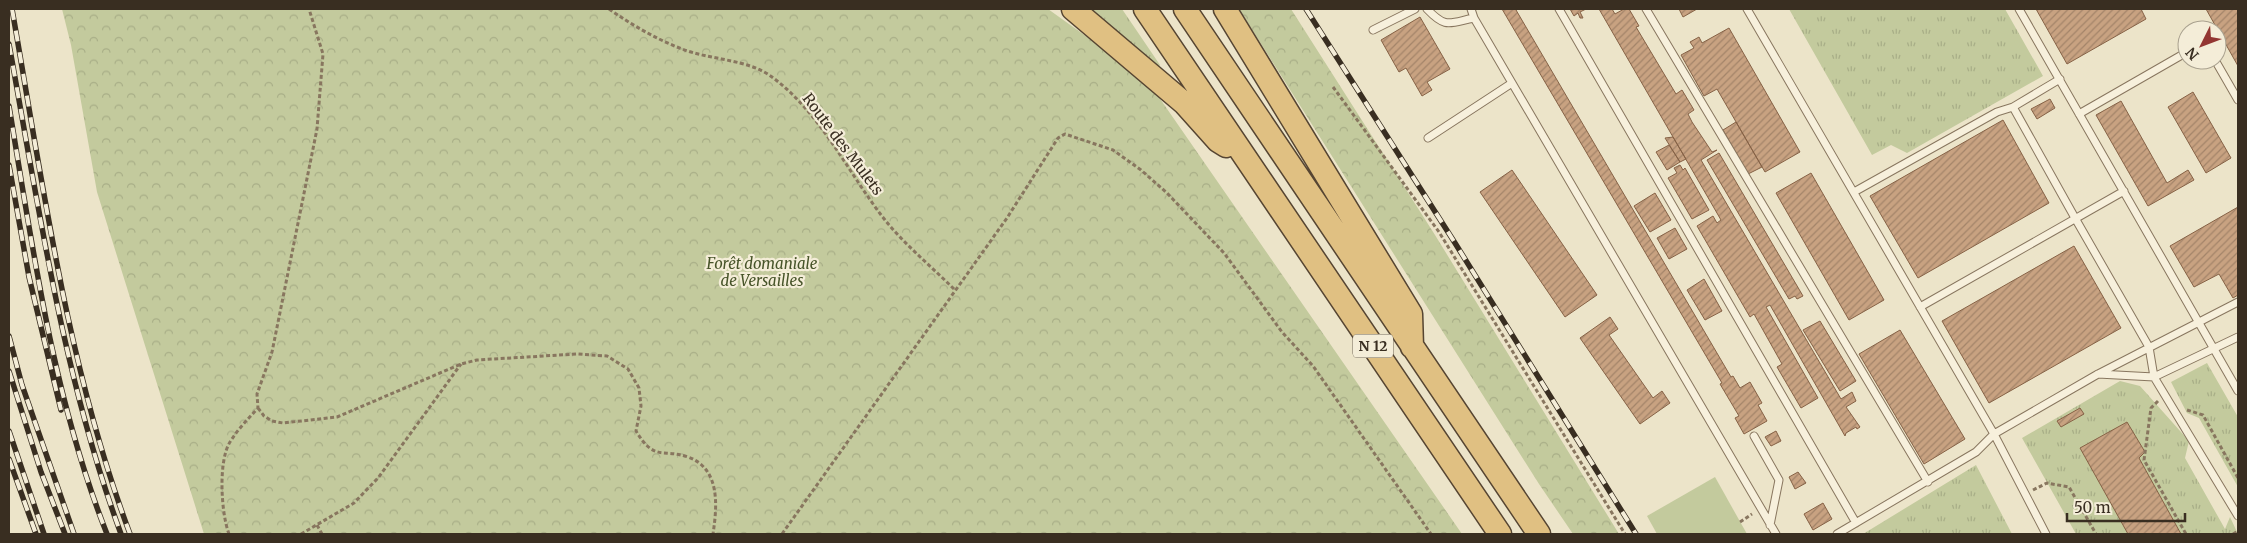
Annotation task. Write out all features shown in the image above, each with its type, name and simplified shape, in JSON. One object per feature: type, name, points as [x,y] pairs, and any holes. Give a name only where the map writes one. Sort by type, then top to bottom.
[{"type":"highway","points":[[1073,9],[1184,103],[1218,141],[1246,159]]},
{"type":"highway","name":"N 12","points":[[1145,9],[1500,534]]},
{"type":"highway","name":"N 12","points":[[1184,9],[1540,534]]},
{"type":"highway","points":[[1226,9],[1411,314],[1412,347]]},
{"type":"lane","points":[[1373,30],[1415,9]]},
{"type":"lane","points":[[1427,9],[1438,21],[1446,24],[1474,18]]},
{"type":"lane","points":[[1471,9],[1474,18],[1776,534]]},
{"type":"lane","points":[[1559,9],[1856,523]]},
{"type":"lane","points":[[1646,9],[1928,482]]},
{"type":"lane","points":[[1747,9],[1994,434],[2046,534]]},
{"type":"lane","points":[[2019,9],[2238,391]]},
{"type":"lane","points":[[2079,114],[2177,58]]},
{"type":"lane","points":[[2221,70],[2238,100]]},
{"type":"lane","points":[[1854,192],[1997,112],[2013,107],[2060,79]]},
{"type":"lane","points":[[1428,138],[1512,83]]},
{"type":"lane","points":[[2013,107],[2149,347],[2154,378],[2238,516]]},
{"type":"lane","points":[[1920,306],[2124,191]]},
{"type":"lane","points":[[1837,534],[1976,452],[1994,434],[2098,374],[2238,302]]},
{"type":"lane","points":[[2098,374],[2154,378],[2215,350],[2238,337]]},
{"type":"lane","points":[[1754,436],[1779,480],[1770,525]]},
{"type":"path","points":[[309,9],[323,54],[317,129],[272,352],[256,394],[258,408],[264,416],[272,421],[283,423],[337,416],[461,364],[477,360],[577,354],[608,356],[628,370],[639,388],[641,406],[636,430],[645,444],[660,453],[688,457],[704,468],[715,486],[717,510],[713,534]]},
{"type":"path","name":"Route des Mulets","points":[[609,9],[640,30],[682,49],[712,59],[749,66],[771,76],[804,106],[886,221],[955,290]]},
{"type":"path","points":[[1333,87],[1439,232],[1625,534]]},
{"type":"path","points":[[782,534],[1007,218],[1058,138],[1066,134],[1113,150],[1156,182],[1224,253],[1282,332],[1313,366],[1431,534]]},
{"type":"path","points":[[301,534],[354,503],[378,478],[461,364]]},
{"type":"path","points":[[2186,534],[2144,460],[2152,408],[2164,395],[2188,411],[2203,416],[2238,478]]},
{"type":"path","points":[[230,534],[223,494],[222,466],[229,443],[258,408]]},
{"type":"path","points":[[2025,493],[2047,483],[2069,487],[2096,534]]},
{"type":"path","points":[[317,525],[322,534]]},
{"type":"path","points":[[2233,534],[2238,531]]},
{"type":"green space","name":"Forêt domaniale de Versailles","points":[[62,9],[1048,9],[1147,80],[1462,534],[204,534],[97,192],[71,45]]},
{"type":"green space","points":[[1090,9],[1122,9],[1160,65],[1158,68]]},
{"type":"green space","points":[[1239,9],[1291,9],[1435,235],[1619,534],[1573,534],[1539,484]]},
{"type":"green space","points":[[1789,9],[2005,9],[2043,76],[1907,153],[1891,145],[1872,155]]},
{"type":"green space","points":[[2207,363],[2238,417],[2238,487],[2199,418],[2187,413],[2171,382]]},
{"type":"green space","points":[[2120,381],[2140,386],[2189,441],[2185,458],[2225,529],[2230,517],[2238,534],[2076,534],[2022,438]]},
{"type":"green space","points":[[1976,465],[2012,534],[1863,534]]},
{"type":"green space","points":[[1715,477],[1747,534],[1657,534],[1647,516]]},
{"type":"building","points":[[1502,9],[1518,9],[1516,10],[1731,377],[1733,376],[1740,388],[1750,382],[1762,403],[1758,405],[1767,421],[1744,434],[1735,418],[1739,416],[1720,384],[1722,383]]},
{"type":"building","points":[[1570,9],[1586,9],[1580,12],[1583,18],[1580,18],[1578,13],[1574,16]]},
{"type":"building","points":[[1599,9],[1612,9],[1615,14],[1624,9],[1629,9],[1639,26],[1636,27],[1676,94],[1682,90],[1694,110],[1688,114],[1692,122],[1712,152],[1717,150],[1701,160],[1841,399],[1852,392],[1856,401],[1846,407],[1860,427],[1857,429],[1856,427],[1846,433],[1845,436],[1770,305],[1766,307],[1818,398],[1801,408],[1777,367],[1782,364],[1754,314],[1750,317],[1697,226],[1713,216],[1717,223],[1721,220]]},
{"type":"building","points":[[1679,9],[1697,9],[1683,17]]},
{"type":"building","points":[[2036,9],[2141,9],[2146,19],[2067,64]]},
{"type":"building","points":[[2206,9],[2238,9],[2238,66],[2227,46],[2227,20],[2212,20]]},
{"type":"building","points":[[1420,17],[1450,69],[1427,82],[1432,90],[1422,96],[1406,68],[1399,72],[1381,40]]},
{"type":"building","points":[[1729,28],[1800,152],[1765,172],[1717,89],[1704,96],[1681,55],[1694,48],[1690,42],[1699,37],[1702,43]]},
{"type":"building","points":[[2193,92],[2231,158],[2206,173],[2168,107]]},
{"type":"building","points":[[2050,99],[2055,108],[2037,119],[2031,109]]},
{"type":"building","points":[[2121,101],[2167,183],[2188,170],[2194,180],[2148,206],[2096,115]]},
{"type":"building","points":[[2003,120],[2049,203],[1918,278],[1870,196]]},
{"type":"building","points":[[1736,122],[1762,167],[1748,174],[1723,130]]},
{"type":"building","points":[[1673,137],[1686,159],[1680,162],[1665,138]]},
{"type":"building","points":[[1669,145],[1680,162],[1667,170],[1656,152]]},
{"type":"building","points":[[1719,153],[1803,296],[1797,299],[1795,296],[1789,299],[1707,160]]},
{"type":"building","points":[[1680,165],[1683,170],[1685,168],[1709,210],[1692,219],[1668,178],[1677,173],[1674,168]]},
{"type":"building","points":[[1512,170],[1597,295],[1565,317],[1480,192]]},
{"type":"building","points":[[1811,173],[1884,300],[1849,320],[1776,193]]},
{"type":"building","points":[[1655,193],[1671,220],[1650,232],[1634,206]]},
{"type":"building","points":[[2238,207],[2238,295],[2233,298],[2219,274],[2194,287],[2170,246]]},
{"type":"building","points":[[1675,228],[1687,249],[1669,259],[1657,238]]},
{"type":"building","points":[[2074,246],[2121,328],[1989,403],[1942,321]]},
{"type":"building","points":[[1704,279],[1722,311],[1705,320],[1687,290]]},
{"type":"building","points":[[1610,317],[1618,329],[1609,335],[1653,398],[1662,391],[1670,403],[1640,424],[1580,338]]},
{"type":"building","points":[[1820,321],[1856,381],[1840,391],[1803,330]]},
{"type":"building","points":[[1900,330],[1965,439],[1924,464],[1859,354]]},
{"type":"building","points":[[2080,408],[2084,414],[2061,427],[2057,421]]},
{"type":"building","points":[[2127,422],[2145,452],[2139,458],[2181,534],[2128,534],[2080,448]]},
{"type":"building","points":[[1776,431],[1781,441],[1771,446],[1765,437]]},
{"type":"building","points":[[1798,472],[1806,483],[1795,489],[1789,477]]},
{"type":"building","points":[[1823,503],[1832,519],[1813,530],[1804,514]]},
{"type":"railway","points":[[12,9],[46,208],[73,340],[89,406],[130,534]]},
{"type":"railway","points":[[1306,9],[1455,243],[1636,534]]},
{"type":"railway","points":[[9,44],[54,292],[83,414],[121,534]]},
{"type":"railway","points":[[9,106],[36,269],[59,377],[72,430],[107,534]]},
{"type":"railway","points":[[9,165],[29,277],[61,410]]},
{"type":"railway","points":[[9,336],[22,385],[74,534]]},
{"type":"railway","points":[[9,371],[41,472],[65,534]]},
{"type":"railway","points":[[9,431],[44,534]]},
{"type":"railway","points":[[9,459],[36,534]]}]
